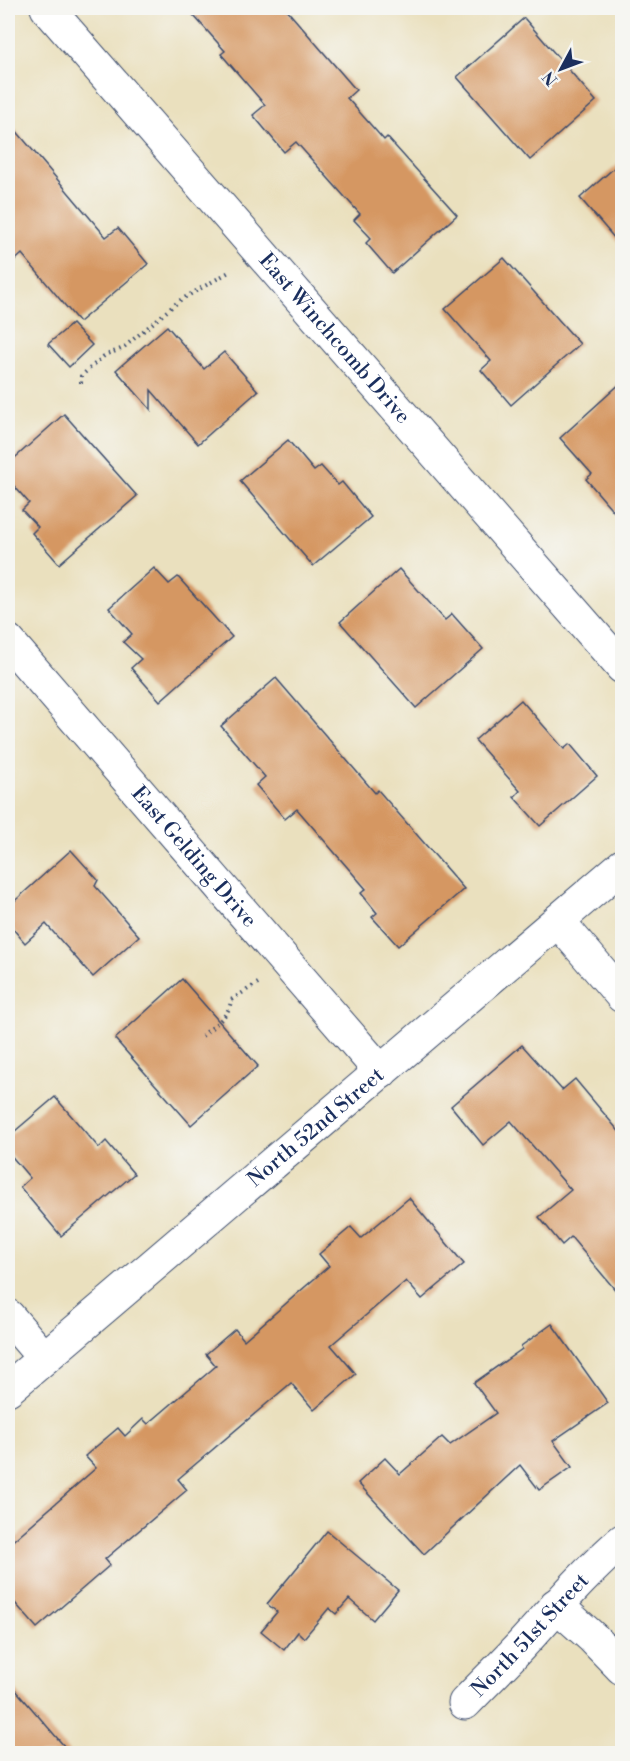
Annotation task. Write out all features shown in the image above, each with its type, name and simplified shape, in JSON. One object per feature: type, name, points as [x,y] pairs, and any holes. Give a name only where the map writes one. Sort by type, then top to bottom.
[{"type":"street","name":"East Winchcomb Drive","points":[[47,8],[622,667]]},
{"type":"street","name":"East Gelding Drive","points":[[8,640],[381,1072]]},
{"type":"street","name":"North 52nd Street","points":[[8,1389],[622,866]]},
{"type":"street","points":[[558,921],[622,996]]},
{"type":"street","points":[[8,1316],[44,1358]]},
{"type":"street","name":"North 51st Street","points":[[465,1704],[556,1605],[622,1541]]},
{"type":"street","points":[[556,1605],[622,1668]]},
{"type":"path","points":[[81,383],[81,376],[104,356],[123,348],[179,301],[235,269]]},
{"type":"path","points":[[202,1036],[225,1016],[231,1006],[231,1000],[261,980]]},
{"type":"building","points":[[187,8],[285,8],[356,90],[347,98],[384,140],[387,137],[457,215],[392,273],[366,243],[371,238],[354,220],[360,214],[296,142],[284,152],[253,115],[265,105],[221,54],[225,51]]},
{"type":"building","points":[[524,18],[596,101],[530,160],[457,77]]},
{"type":"building","points":[[8,121],[106,237],[118,228],[148,264],[79,322],[22,254],[8,267]]},
{"type":"building","points":[[622,161],[622,247],[580,198]]},
{"type":"building","points":[[504,258],[580,344],[511,405],[481,370],[491,361],[445,309]]},
{"type":"building","points":[[72,324],[92,345],[69,367],[48,344]]},
{"type":"building","points":[[167,326],[204,369],[224,352],[258,391],[198,444],[151,390],[151,410],[116,370]]},
{"type":"building","points":[[622,382],[622,521],[586,479],[592,474],[560,438]]},
{"type":"building","points":[[64,414],[137,496],[59,564],[32,533],[38,527],[22,510],[29,503],[8,479],[8,464]]},
{"type":"building","points":[[288,440],[314,471],[321,466],[338,485],[342,482],[371,517],[313,566],[240,481]]},
{"type":"building","points":[[154,568],[169,584],[178,577],[232,637],[160,701],[131,668],[141,659],[123,642],[132,634],[109,608]]},
{"type":"building","points":[[399,569],[445,620],[452,614],[483,649],[416,708],[340,622]]},
{"type":"building","points":[[276,678],[375,793],[378,790],[464,889],[398,946],[372,917],[377,913],[361,893],[366,889],[297,809],[285,819],[256,785],[265,777],[221,726]]},
{"type":"building","points":[[521,700],[564,749],[570,744],[597,776],[540,826],[514,797],[520,791],[475,740]]},
{"type":"building","points":[[71,850],[98,880],[95,886],[139,936],[93,977],[46,924],[25,943],[8,923],[8,907]]},
{"type":"building","points":[[182,979],[258,1066],[191,1125],[115,1039]]},
{"type":"building","points":[[522,1045],[562,1090],[575,1079],[622,1135],[622,1298],[571,1237],[562,1245],[539,1217],[571,1190],[511,1121],[483,1145],[451,1106]]},
{"type":"building","points":[[55,1097],[99,1148],[106,1141],[134,1174],[61,1236],[20,1187],[30,1178],[8,1152],[8,1137]]},
{"type":"building","points":[[409,1198],[464,1264],[422,1299],[406,1281],[331,1345],[356,1374],[314,1410],[291,1383],[178,1479],[187,1490],[105,1559],[110,1565],[37,1628],[8,1595],[8,1545],[96,1468],[85,1456],[118,1428],[125,1436],[143,1419],[148,1424],[216,1366],[206,1354],[235,1329],[244,1340],[329,1266],[319,1254],[351,1227],[361,1238]]},
{"type":"building","points":[[552,1324],[608,1403],[553,1441],[572,1467],[539,1490],[520,1465],[424,1554],[358,1483],[385,1458],[400,1474],[442,1437],[450,1445],[496,1413],[474,1383],[522,1349],[521,1346]]},
{"type":"building","points":[[327,1531],[398,1590],[373,1620],[349,1599],[336,1614],[329,1608],[304,1638],[298,1632],[284,1650],[261,1631],[277,1612],[267,1604]]},
{"type":"building","points":[[8,1681],[71,1754],[8,1754]]}]
